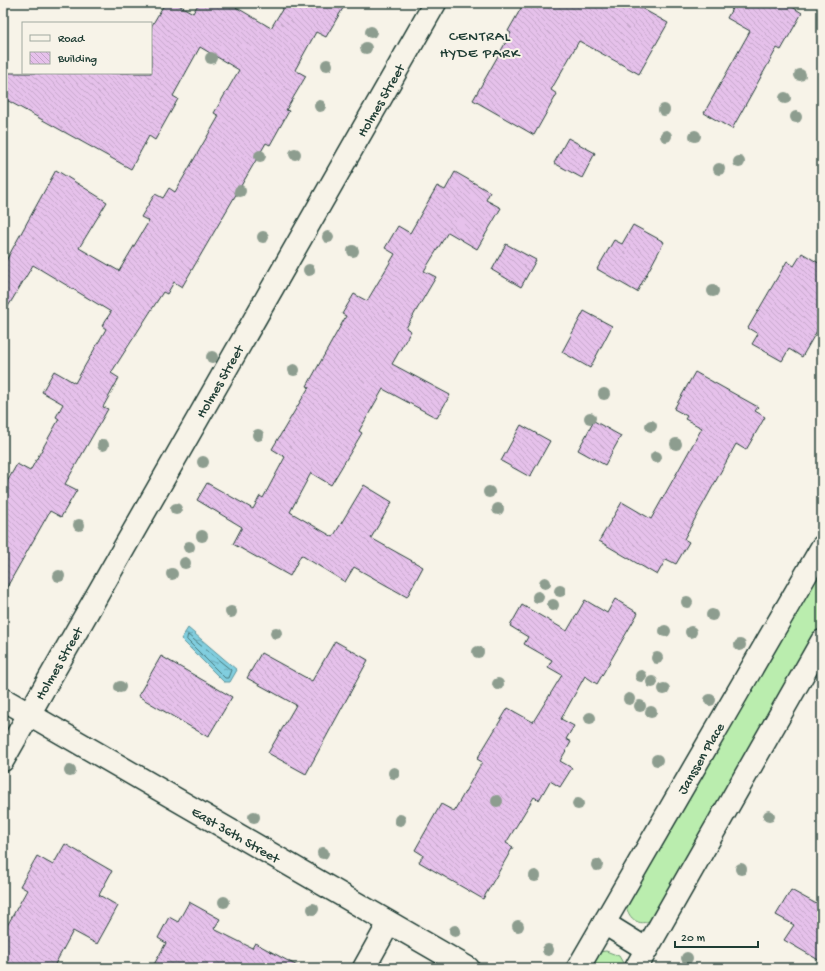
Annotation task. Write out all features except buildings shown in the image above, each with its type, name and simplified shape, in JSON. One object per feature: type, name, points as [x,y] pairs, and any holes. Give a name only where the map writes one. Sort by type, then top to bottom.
[{"type":"street","name":"Holmes Street","points":[[3,760],[435,3]]},
{"type":"street","name":"Janssen Place","points":[[578,968],[822,547]]},
{"type":"street","points":[[636,968],[822,641]]},
{"type":"street","name":"East 36th Street","points":[[3,700],[468,968]]},
{"type":"street","points":[[364,968],[389,923]]},
{"type":"street","points":[[604,923],[646,949]]},
{"type":"green space","points":[[822,559],[822,625],[658,912],[653,919],[641,923],[637,922],[631,917],[626,906]]},
{"type":"green space","points":[[606,951],[619,956],[626,968],[586,968],[599,952]]},
{"type":"water","points":[[188,628],[237,670],[230,682],[224,682],[181,639]]},
{"type":"district","name":"CENTRAL HYDE PARK","points":[[480,44]]}]
